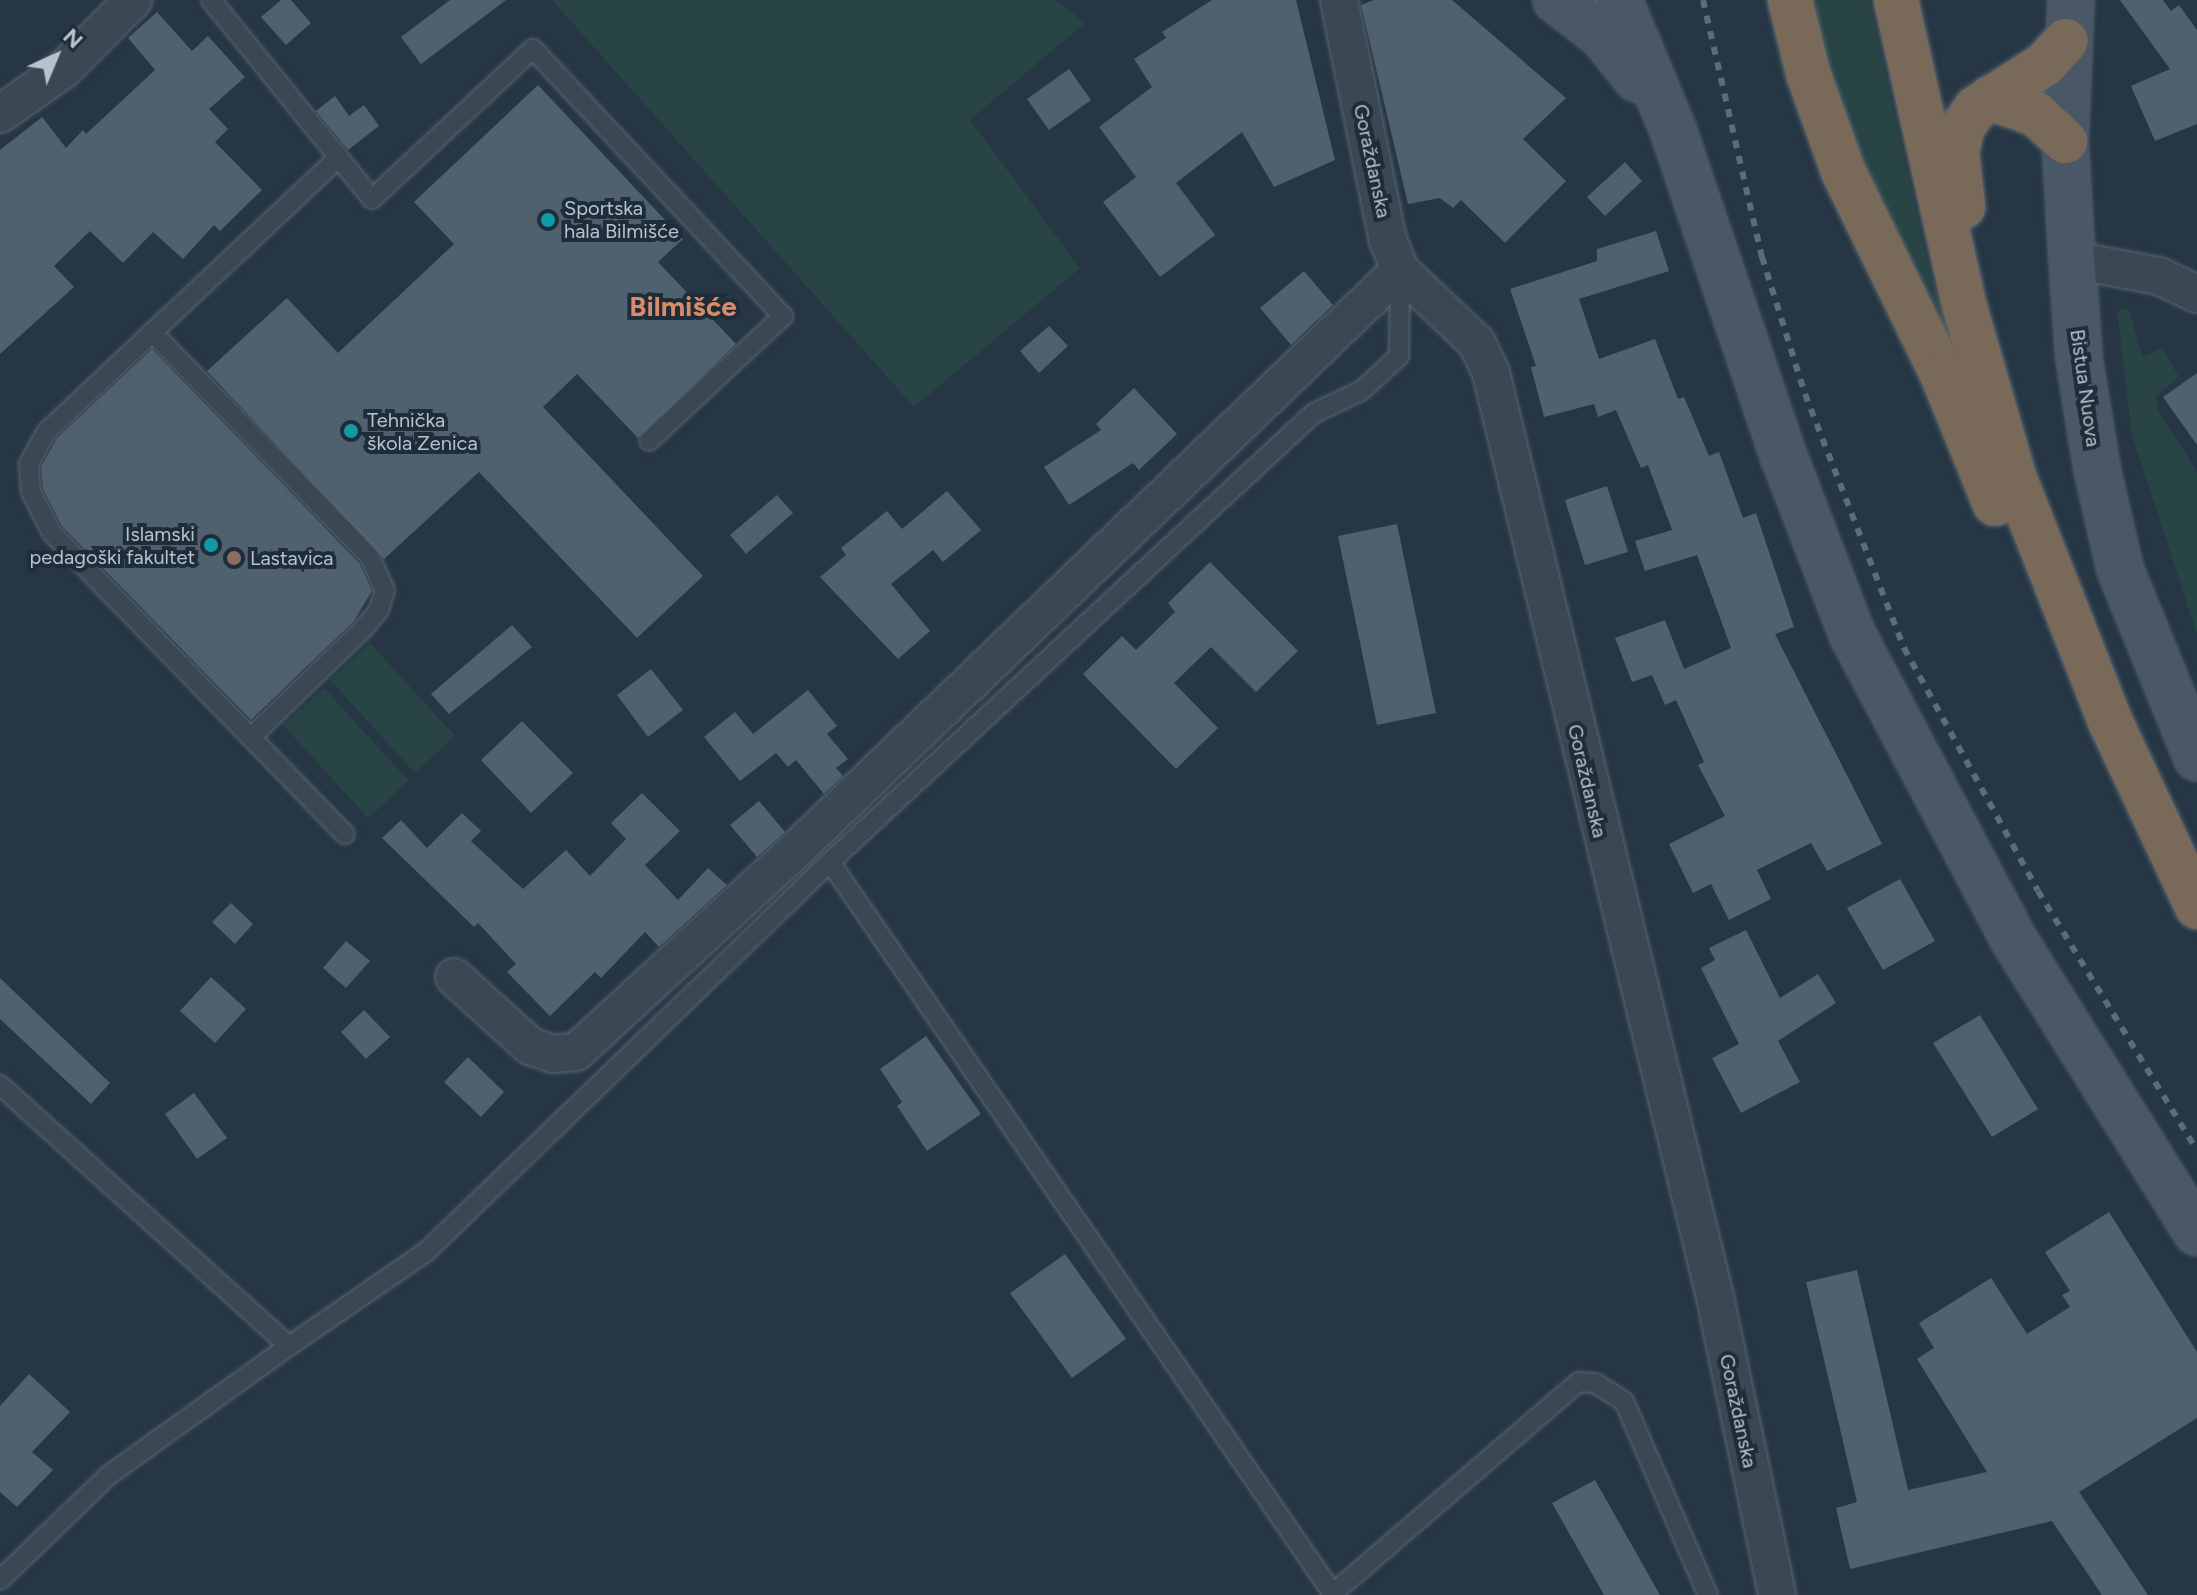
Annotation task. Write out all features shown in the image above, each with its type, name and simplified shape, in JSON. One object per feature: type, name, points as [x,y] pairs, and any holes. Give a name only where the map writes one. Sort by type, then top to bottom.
[{"type":"highway","points":[[1790,0],[1808,73],[1843,171],[1954,403],[2042,626],[2067,671],[2111,723]]},
{"type":"highway","points":[[1896,0],[1962,294],[2014,477],[2111,723],[2197,907]]},
{"type":"highway","points":[[2068,21],[2045,64],[1990,98],[1962,128],[1957,152],[1959,194],[2020,405],[2096,637],[2111,723]]},
{"type":"highway","points":[[1990,98],[2036,114],[2065,141]]},
{"type":"street","points":[[0,114],[64,69],[133,0]]},
{"type":"street","name":"Goraždanska","points":[[1339,0],[1388,240],[1400,270],[1477,343],[1491,373],[1715,1297],[1777,1595]]},
{"type":"street","points":[[1556,0],[1612,45],[1673,130]]},
{"type":"street","points":[[1619,0],[1673,130],[1784,457],[1852,634],[2014,940],[2197,1233]]},
{"type":"street","name":"Bistua Nuova","points":[[2068,21],[2065,141],[2079,358],[2120,569],[2197,758]]},
{"type":"street","points":[[2072,260],[2159,276],[2197,294]]},
{"type":"street","points":[[454,977],[530,1046],[553,1054],[576,1052],[801,845],[1400,270]]},
{"type":"lane","points":[[211,0],[336,160],[372,199],[533,49],[783,316],[649,441]]},
{"type":"lane","points":[[336,160],[47,431],[29,464],[31,492],[52,533],[345,834]]},
{"type":"lane","points":[[0,1580],[109,1475],[427,1251],[830,862],[1314,413],[1361,391],[1399,356],[1400,270]]},
{"type":"lane","points":[[152,332],[370,557],[385,590],[379,610],[363,629],[251,737]]},
{"type":"lane","points":[[830,862],[1332,1594],[1579,1382],[1595,1383],[1624,1401],[1708,1595]]},
{"type":"lane","points":[[0,1085],[289,1346]]},
{"type":"green space","points":[[552,0],[1056,0],[1085,23],[970,120],[1080,268],[914,407]]},
{"type":"green space","points":[[1801,0],[1869,0],[1926,257],[1962,381],[1896,251]]},
{"type":"green space","points":[[2128,308],[2143,357],[2162,348],[2179,377],[2156,396],[2158,411],[2197,471],[2197,634],[2132,435],[2117,311]]},
{"type":"green space","points":[[370,643],[455,736],[415,773],[330,680]]},
{"type":"green space","points":[[324,688],[409,781],[368,818],[283,725]]},
{"type":"building","points":[[281,0],[291,0],[311,23],[286,45],[261,17]]},
{"type":"building","points":[[450,0],[506,0],[421,64],[401,37]]},
{"type":"building","points":[[1212,0],[1296,0],[1335,160],[1274,187],[1242,132],[1176,183],[1215,235],[1160,277],[1103,202],[1136,177],[1099,127],[1152,87],[1134,59],[1166,38],[1162,32]]},
{"type":"building","points":[[1374,0],[1452,0],[1566,98],[1523,139],[1566,181],[1505,243],[1461,200],[1453,208],[1440,198],[1408,204],[1361,5]]},
{"type":"building","points":[[2120,0],[2163,0],[2171,11],[2179,5],[2197,30],[2197,124],[2155,141],[2131,86],[2170,69]]},
{"type":"building","points":[[157,12],[192,51],[208,36],[245,77],[209,109],[228,129],[215,142],[262,190],[220,231],[214,225],[183,259],[153,232],[123,263],[90,231],[54,266],[74,287],[0,354],[0,150],[42,117],[66,148],[83,130],[86,134],[155,70],[128,38]]},
{"type":"building","points":[[1069,69],[1091,100],[1049,130],[1027,99]]},
{"type":"building","points":[[538,85],[683,239],[658,262],[736,344],[638,438],[577,374],[543,407],[703,576],[637,638],[479,472],[384,559],[207,371],[287,298],[338,353],[454,244],[414,202]]},
{"type":"building","points":[[335,96],[349,116],[364,105],[379,126],[348,150],[316,111]]},
{"type":"building","points":[[1625,162],[1642,181],[1605,216],[1587,197]]},
{"type":"building","points":[[1656,231],[1669,271],[1579,299],[1599,359],[1655,339],[1678,399],[1684,397],[1709,456],[1719,452],[1743,518],[1756,513],[1794,627],[1775,634],[1882,844],[1827,871],[1811,843],[1757,870],[1771,899],[1729,920],[1711,884],[1693,893],[1669,844],[1725,816],[1698,765],[1704,762],[1676,700],[1665,705],[1652,675],[1632,682],[1615,638],[1665,620],[1684,669],[1731,648],[1697,555],[1645,571],[1635,541],[1672,530],[1648,465],[1641,468],[1616,410],[1598,417],[1594,404],[1544,417],[1531,367],[1536,366],[1510,289],[1597,261],[1597,249]]},
{"type":"building","points":[[1304,271],[1333,305],[1291,345],[1260,308]]},
{"type":"building","points":[[1049,326],[1068,346],[1039,373],[1020,351]]},
{"type":"building","name":"Islamski pedagoški fakultet","points":[[152,349],[360,564],[372,591],[354,621],[251,720],[62,526],[43,489],[41,467],[57,438]]},
{"type":"building","points":[[2197,373],[2197,445],[2163,397]]},
{"type":"building","points":[[1134,388],[1177,434],[1139,470],[1133,463],[1069,505],[1044,467],[1101,430],[1096,424]]},
{"type":"building","points":[[1607,486],[1628,552],[1585,565],[1565,500]]},
{"type":"building","points":[[947,491],[981,530],[943,562],[933,550],[891,584],[930,631],[898,659],[820,577],[846,555],[841,548],[887,511],[902,529]]},
{"type":"building","points":[[777,495],[793,513],[746,554],[730,535]]},
{"type":"building","points":[[1397,524],[1436,713],[1377,725],[1338,536]]},
{"type":"building","points":[[1210,562],[1298,651],[1256,692],[1211,647],[1174,683],[1218,728],[1176,769],[1083,674],[1122,636],[1136,650],[1175,612],[1168,603]]},
{"type":"building","points":[[512,625],[532,647],[449,714],[431,694]]},
{"type":"building","points":[[651,669],[683,710],[648,737],[617,695]]},
{"type":"building","points":[[808,690],[837,726],[827,734],[848,759],[836,768],[843,776],[824,794],[796,760],[788,767],[776,753],[740,781],[704,737],[735,712],[753,734]]},
{"type":"building","points":[[522,721],[573,773],[531,813],[481,760]]},
{"type":"building","points":[[642,793],[680,831],[645,865],[678,900],[708,868],[727,885],[659,947],[645,932],[601,978],[595,972],[550,1016],[507,972],[516,964],[478,923],[474,927],[382,838],[401,820],[427,848],[462,813],[481,831],[471,841],[523,889],[566,850],[590,876],[626,839],[611,823]]},
{"type":"building","points":[[759,801],[785,832],[757,857],[730,825]]},
{"type":"building","points":[[1900,879],[1935,941],[1883,970],[1847,908]]},
{"type":"building","points":[[231,903],[253,924],[235,944],[212,922]]},
{"type":"building","points":[[1746,930],[1780,998],[1818,974],[1836,1003],[1778,1041],[1800,1082],[1741,1113],[1712,1058],[1739,1044],[1701,968],[1715,960],[1709,948]]},
{"type":"building","points":[[346,941],[370,961],[346,988],[323,968]]},
{"type":"building","points":[[211,977],[246,1009],[215,1043],[180,1011]]},
{"type":"building","points":[[0,978],[110,1083],[91,1104],[0,1019]]},
{"type":"building","points":[[364,1010],[390,1037],[366,1059],[341,1032]]},
{"type":"building","points":[[1980,1015],[2038,1109],[1992,1137],[1933,1043]]},
{"type":"building","points":[[926,1036],[981,1114],[927,1151],[897,1106],[902,1102],[880,1069]]},
{"type":"building","points":[[468,1057],[504,1092],[481,1117],[444,1082]]},
{"type":"building","points":[[194,1093],[227,1138],[197,1159],[165,1114]]},
{"type":"building","points":[[2109,1212],[2197,1352],[2197,1418],[2079,1492],[2148,1595],[2102,1595],[2052,1521],[1850,1569],[1836,1508],[1857,1502],[1806,1282],[1857,1270],[1908,1490],[1987,1472],[1917,1359],[1934,1348],[1919,1323],[1991,1278],[2027,1334],[2070,1307],[2062,1295],[2070,1291],[2045,1252]]},
{"type":"building","points":[[1065,1254],[1126,1339],[1072,1378],[1010,1293]]},
{"type":"building","points":[[29,1374],[70,1412],[32,1452],[53,1470],[17,1507],[0,1492],[0,1406]]},
{"type":"building","points":[[1595,1480],[1660,1595],[1604,1595],[1552,1503]]},
{"type":"railway","points":[[1703,0],[1762,257],[1805,394],[1904,648],[2038,891],[2197,1150]]},
{"type":"place","name":"Sportska hala Bilmišće","points":[[548,220]]},
{"type":"place","name":"Tehnička škola Zenica","points":[[351,431]]},
{"type":"place","name":"Islamski pedagoški fakultet","points":[[211,545]]},
{"type":"place","name":"Lastavica","points":[[234,558]]},
{"type":"district","name":"Bilmišće","points":[[683,306]]}]
